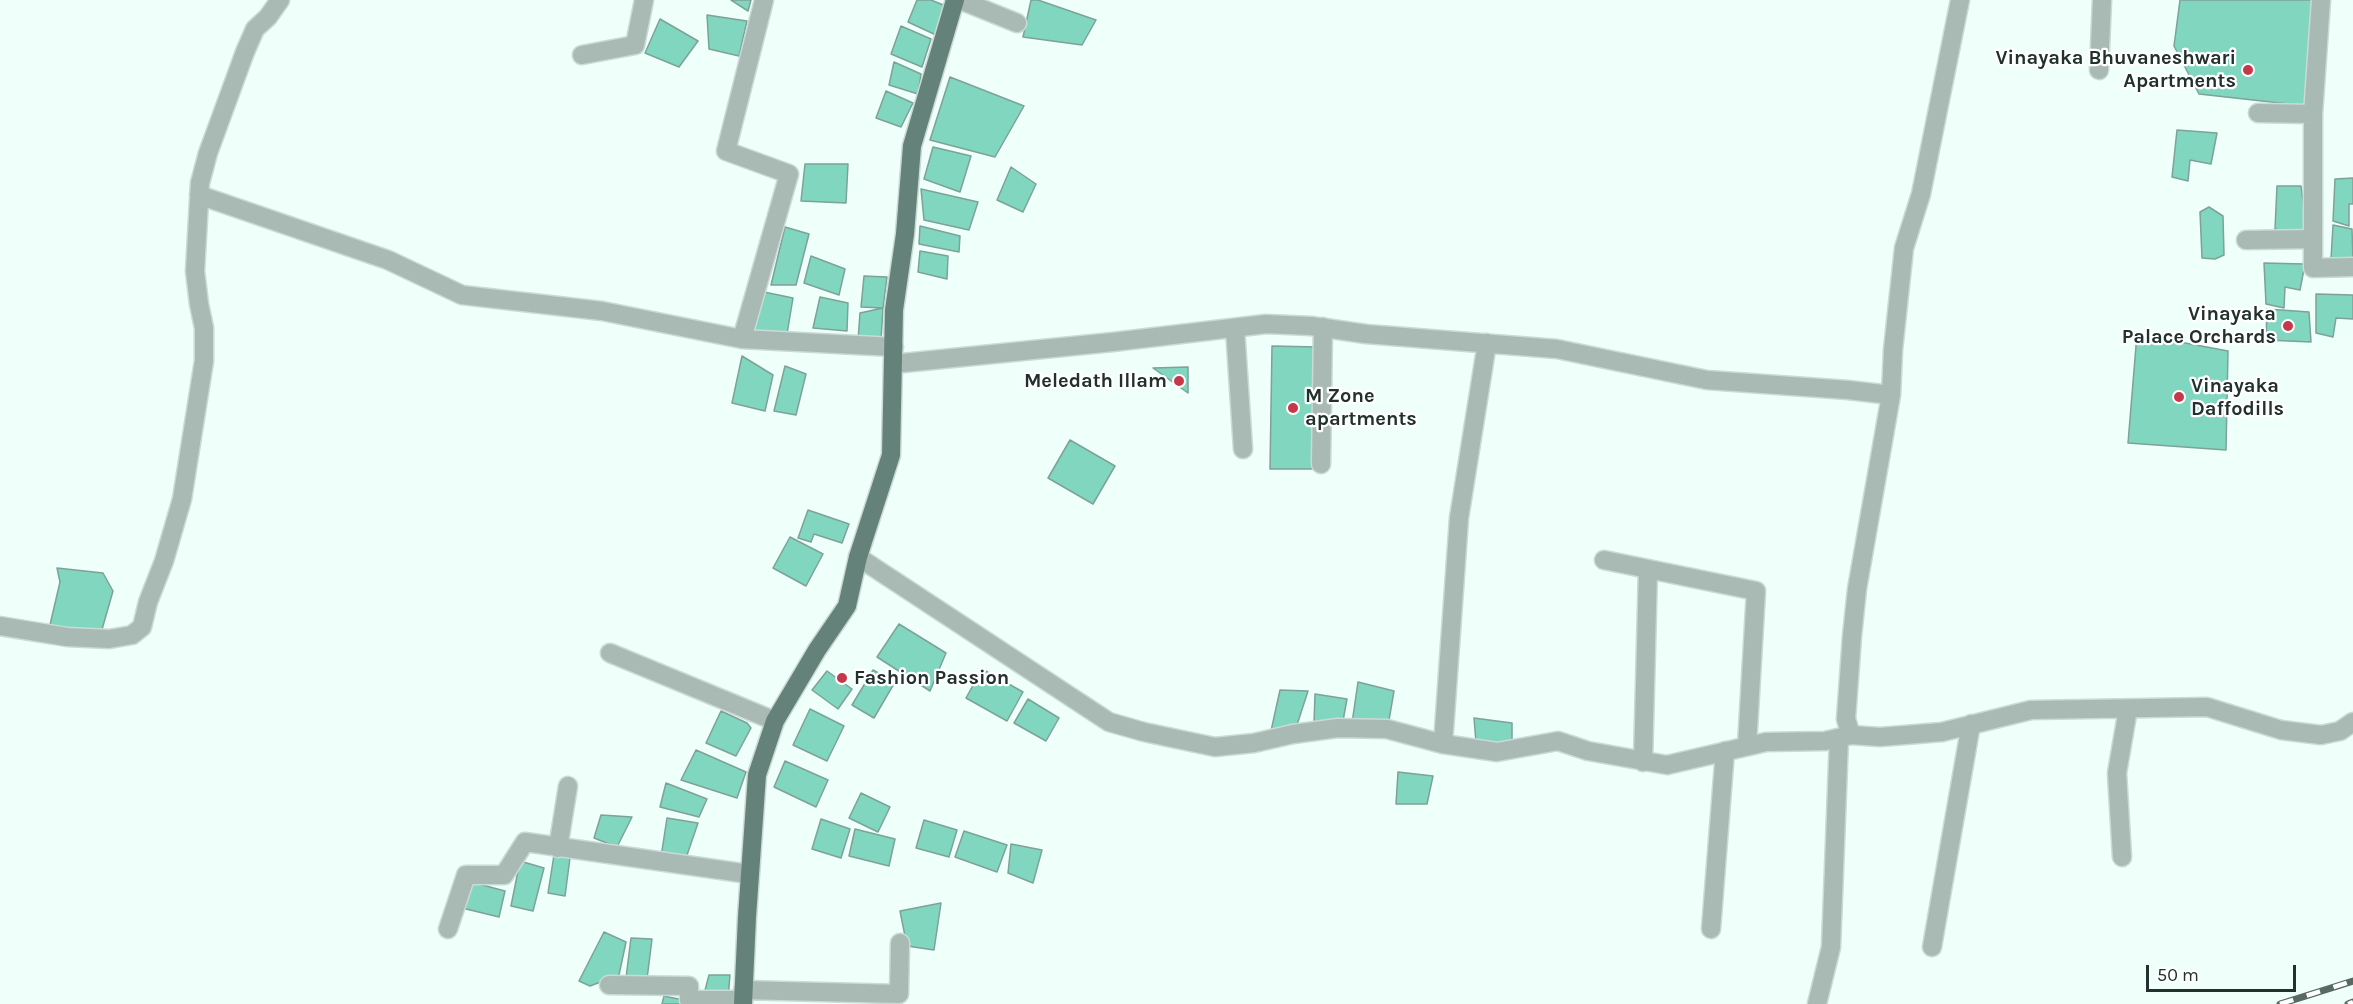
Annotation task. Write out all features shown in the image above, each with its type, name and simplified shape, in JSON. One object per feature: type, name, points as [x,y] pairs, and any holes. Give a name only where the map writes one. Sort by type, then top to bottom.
[{"type":"main road","points":[[743,998],[757,775],[775,721],[817,650],[847,606],[858,556],[891,455],[894,310],[905,234],[912,146],[955,0]]},
{"type":"street","points":[[0,626],[67,638],[109,639],[132,635],[142,627],[182,499],[203,371],[204,328],[195,271],[199,195],[208,153],[241,61],[255,30],[280,0]]},
{"type":"street","points":[[582,55],[635,45],[644,0]]},
{"type":"street","points":[[742,339],[789,174],[726,151],[764,0]]},
{"type":"street","points":[[960,0],[1017,23]]},
{"type":"street","points":[[1817,1004],[1831,947],[1855,612],[1891,395],[1893,350],[1904,248],[1921,194],[1960,0]]},
{"type":"street","points":[[2099,70],[2102,0]]},
{"type":"street","points":[[2321,0],[2313,114],[2313,268],[2353,267]]},
{"type":"street","points":[[2258,113],[2313,114]]},
{"type":"street","points":[[199,195],[388,260],[462,295],[602,311],[742,339],[894,356],[1266,324],[1323,327],[1366,334],[1575,351],[1707,380],[1891,395]]},
{"type":"street","points":[[2246,240],[2313,239]]},
{"type":"street","points":[[1321,464],[1323,327]]},
{"type":"street","points":[[1234,328],[1243,450]]},
{"type":"street","points":[[1443,744],[1459,518],[1487,343]]},
{"type":"street","points":[[858,556],[1109,723],[1215,747],[1254,743],[1293,734],[1338,728],[1387,729],[1443,744],[1497,753],[1558,741],[1588,751],[1667,765],[1766,742],[1825,741],[1845,736],[1880,737],[1942,732],[2031,710],[2207,707],[2282,730],[2321,735],[2340,730],[2353,722]]},
{"type":"street","points":[[1605,560],[1756,591],[1747,746]]},
{"type":"street","points":[[1643,762],[1648,569]]},
{"type":"street","points":[[610,653],[775,721]]},
{"type":"street","points":[[2122,857],[2117,773],[2128,708]]},
{"type":"street","points":[[1932,947],[1971,724]]},
{"type":"street","points":[[1711,929],[1725,751]]},
{"type":"street","points":[[558,848],[568,786]]},
{"type":"street","points":[[448,929],[466,875],[504,874],[525,842],[749,874]]},
{"type":"street","points":[[609,985],[689,986],[689,1000],[899,994],[900,943]]},
{"type":"building","points":[[731,0],[751,0],[748,11]]},
{"type":"building","points":[[917,0],[931,0],[946,6],[936,35],[908,22]]},
{"type":"building","points":[[1031,0],[1038,0],[1096,20],[1082,45],[1023,37]]},
{"type":"building","name":"Vinayaka Bhuvaneshwari Apartments","points":[[2180,0],[2312,0],[2307,106],[2199,94],[2174,46]]},
{"type":"building","points":[[707,15],[747,21],[739,56],[709,49]]},
{"type":"building","points":[[660,19],[698,41],[679,67],[645,53]]},
{"type":"building","points":[[901,26],[931,39],[922,67],[891,54]]},
{"type":"building","points":[[894,62],[921,74],[918,94],[889,85]]},
{"type":"building","points":[[950,77],[1024,106],[995,157],[930,140]]},
{"type":"building","points":[[886,91],[913,103],[901,127],[876,118]]},
{"type":"building","points":[[2177,130],[2217,133],[2211,164],[2190,160],[2188,181],[2172,177]]},
{"type":"building","points":[[933,147],[971,156],[960,192],[924,179]]},
{"type":"building","points":[[805,164],[848,164],[846,203],[801,201]]},
{"type":"building","points":[[1011,167],[1036,184],[1023,212],[997,200]]},
{"type":"building","points":[[2353,178],[2353,204],[2349,204],[2349,226],[2333,221],[2335,179]]},
{"type":"building","points":[[2277,186],[2301,186],[2307,231],[2293,234],[2275,229]]},
{"type":"building","points":[[921,189],[978,202],[969,230],[924,220]]},
{"type":"building","name":"Vinayaka Palace Orchards","points":[[2209,207],[2223,216],[2224,255],[2215,259],[2202,258],[2200,212]]},
{"type":"building","points":[[2333,225],[2352,229],[2353,261],[2331,259]]},
{"type":"building","points":[[920,226],[960,236],[959,252],[919,244]]},
{"type":"building","points":[[785,227],[809,234],[796,285],[771,285]]},
{"type":"building","points":[[920,251],[948,256],[947,279],[918,272]]},
{"type":"building","points":[[811,256],[845,269],[839,295],[804,283]]},
{"type":"building","name":"Vinayaka Palace Orchards","points":[[2264,263],[2305,264],[2300,290],[2285,287],[2284,308],[2266,304]]},
{"type":"building","points":[[864,276],[887,277],[883,308],[861,307]]},
{"type":"building","points":[[764,292],[793,298],[787,334],[751,332]]},
{"type":"building","name":"Vinayaka Palace Orchards","points":[[2316,294],[2353,295],[2353,319],[2336,318],[2333,337],[2316,333]]},
{"type":"building","points":[[820,297],[848,303],[847,331],[813,328]]},
{"type":"building","points":[[883,308],[881,340],[858,340],[860,313]]},
{"type":"building","name":"Vinayaka Palace Orchards","points":[[2267,309],[2309,312],[2311,342],[2266,340]]},
{"type":"building","name":"Vinayaka Daffodills","points":[[2137,334],[2228,351],[2226,450],[2128,443]]},
{"type":"building","name":"M Zone apartments","points":[[1272,346],[1317,347],[1314,469],[1270,469]]},
{"type":"building","points":[[742,356],[773,375],[765,411],[732,403]]},
{"type":"building","points":[[785,366],[806,374],[796,415],[774,411]]},
{"type":"building","name":"Meledath Illam","points":[[1188,367],[1188,393],[1153,368]]},
{"type":"building","points":[[1070,440],[1115,466],[1093,504],[1048,478]]},
{"type":"building","points":[[808,510],[849,524],[842,543],[814,534],[811,542],[798,538]]},
{"type":"building","points":[[790,537],[823,554],[806,586],[773,568]]},
{"type":"building","points":[[57,568],[103,573],[113,591],[101,633],[49,629],[60,582]]},
{"type":"building","points":[[899,624],[946,653],[930,691],[877,657]]},
{"type":"building","points":[[982,669],[1023,692],[1007,721],[966,698]]},
{"type":"building","points":[[873,670],[895,682],[874,718],[852,705]]},
{"type":"building","points":[[827,671],[852,689],[838,709],[812,690]]},
{"type":"building","points":[[1358,682],[1394,691],[1388,726],[1352,723]]},
{"type":"building","points":[[1280,690],[1308,691],[1296,728],[1271,731]]},
{"type":"building","points":[[1315,694],[1347,699],[1343,721],[1314,723]]},
{"type":"building","points":[[1028,699],[1059,718],[1046,741],[1014,723]]},
{"type":"building","points":[[810,709],[844,726],[827,761],[793,745]]},
{"type":"building","points":[[721,711],[747,723],[751,728],[736,756],[706,743]]},
{"type":"building","points":[[1474,718],[1512,723],[1512,742],[1476,742]]},
{"type":"building","points":[[696,750],[746,772],[737,798],[681,780]]},
{"type":"building","points":[[785,761],[828,780],[816,807],[774,787]]},
{"type":"building","points":[[1398,772],[1433,776],[1427,804],[1396,804]]},
{"type":"building","points":[[666,783],[707,799],[699,817],[660,807]]},
{"type":"building","points":[[861,793],[890,807],[878,832],[849,818]]},
{"type":"building","points":[[601,815],[632,817],[617,847],[594,838]]},
{"type":"building","points":[[667,818],[698,823],[685,861],[661,857]]},
{"type":"building","points":[[821,819],[850,829],[841,858],[812,849]]},
{"type":"building","points":[[924,820],[957,830],[949,857],[916,848]]},
{"type":"building","points":[[855,829],[895,839],[889,866],[849,856]]},
{"type":"building","points":[[964,831],[1007,845],[997,872],[955,857]]},
{"type":"building","points":[[1011,844],[1042,850],[1033,883],[1008,873]]},
{"type":"building","points":[[554,855],[570,858],[565,896],[548,893]]},
{"type":"building","points":[[520,861],[544,868],[533,911],[511,906]]},
{"type":"building","points":[[471,882],[505,891],[499,917],[462,908]]},
{"type":"building","points":[[941,903],[934,950],[907,946],[900,911]]},
{"type":"building","points":[[604,932],[626,942],[619,975],[590,986],[579,981]]},
{"type":"building","points":[[631,938],[652,939],[647,979],[626,978]]},
{"type":"building","points":[[709,975],[730,975],[728,999],[703,998]]},
{"type":"building","points":[[664,996],[683,1000],[683,1004],[662,1004]]},
{"type":"railway","points":[[2280,1004],[2353,981]]},
{"type":"railway","points":[[2348,1004],[2353,1002]]},
{"type":"place","name":"Vinayaka Bhuvaneshwari Apartments","points":[[2248,70]]},
{"type":"place","name":"Vinayaka Palace Orchards","points":[[2288,326]]},
{"type":"place","name":"Meledath Illam","points":[[1179,381]]},
{"type":"place","name":"Vinayaka Daffodills","points":[[2179,397]]},
{"type":"place","name":"M Zone apartments","points":[[1293,408]]},
{"type":"place","name":"Fashion Passion","points":[[842,678]]}]
